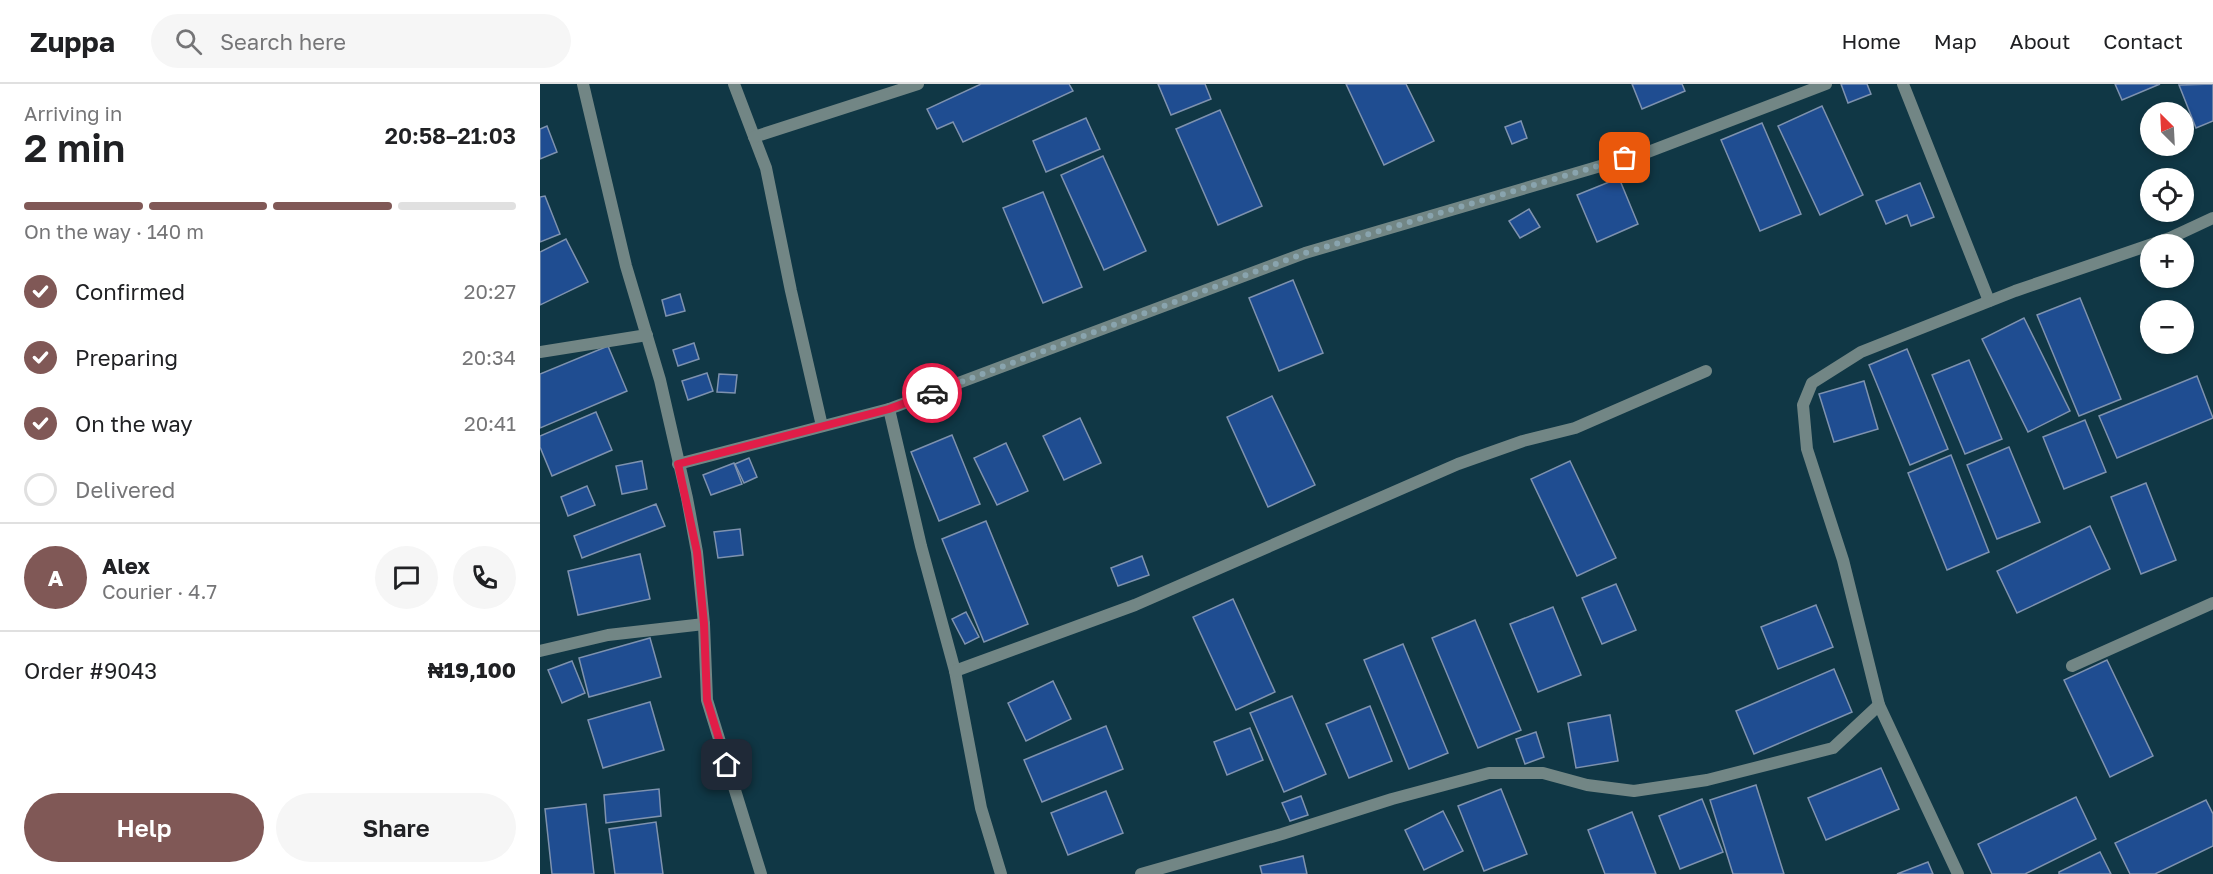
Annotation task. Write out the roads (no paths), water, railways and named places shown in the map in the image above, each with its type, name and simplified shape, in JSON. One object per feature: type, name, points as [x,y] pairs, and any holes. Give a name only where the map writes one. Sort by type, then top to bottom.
[{"type":"street","points":[[583,84],[626,266],[660,380],[697,552],[704,624],[707,700],[761,874]]},
{"type":"street","points":[[734,84],[766,168],[822,426]]},
{"type":"street","points":[[754,137],[918,84]]},
{"type":"street","points":[[678,464],[889,409],[1305,253],[1648,152],[1826,84]]},
{"type":"street","points":[[1903,84],[1989,301]]},
{"type":"street","points":[[1958,874],[1879,705],[1843,560],[1807,449],[1803,405],[1812,383],[1861,352],[1989,301],[2170,238],[2213,218]]},
{"type":"street","points":[[540,352],[647,335]]},
{"type":"street","points":[[955,671],[1135,605],[1458,464],[1522,441],[1575,428],[1706,371]]},
{"type":"street","points":[[889,409],[921,546],[955,671],[981,808],[1001,874]]},
{"type":"street","points":[[2072,666],[2213,603]]},
{"type":"street","points":[[540,651],[608,634],[704,624]]},
{"type":"street","points":[[1141,874],[1490,772],[1543,772],[1587,784],[1634,791],[1707,780],[1833,748],[1879,705]]}]
